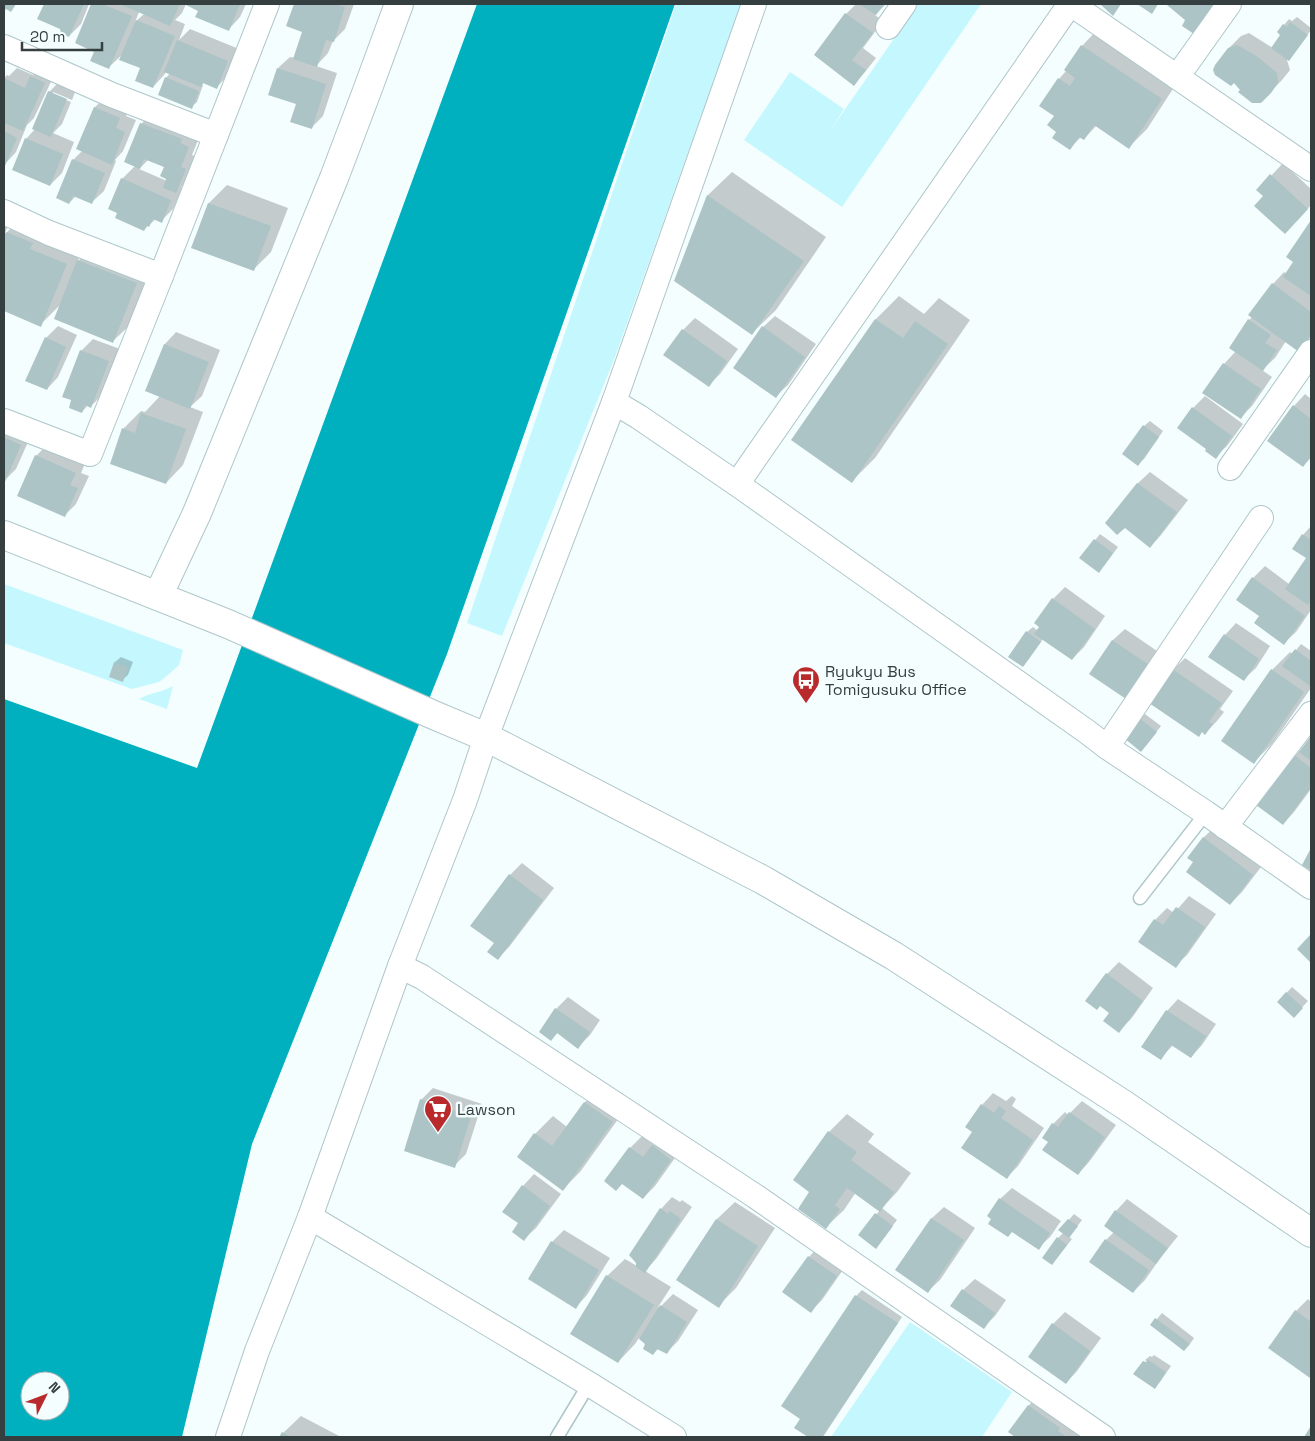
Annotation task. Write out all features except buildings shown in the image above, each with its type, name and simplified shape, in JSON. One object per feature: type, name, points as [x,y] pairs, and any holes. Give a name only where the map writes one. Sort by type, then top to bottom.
[{"type":"street","points":[[4,421],[90,454],[267,4]]},
{"type":"street","points":[[158,596],[197,513],[334,178],[399,4]]},
{"type":"street","points":[[228,1437],[257,1351],[310,1217],[400,966],[465,800],[486,737],[614,402],[754,4]]},
{"type":"street","points":[[888,27],[904,4]]},
{"type":"street","points":[[737,484],[1070,4],[1311,169]]},
{"type":"street","points":[[1177,77],[1229,4]]},
{"type":"street","points":[[4,47],[112,95],[216,135]]},
{"type":"street","points":[[4,212],[49,232],[161,276]]},
{"type":"street","points":[[1230,468],[1311,352]]},
{"type":"street","points":[[614,402],[737,484],[1086,731],[1107,748],[1311,887]]},
{"type":"street","points":[[1107,748],[1261,518]]},
{"type":"street","points":[[4,535],[228,624],[486,737],[763,880],[894,956],[1123,1104],[1311,1233]]},
{"type":"street","points":[[1215,820],[1311,714]]},
{"type":"street","points":[[400,966],[422,977],[754,1196],[1103,1437]]},
{"type":"street","points":[[310,1217],[674,1437]]},
{"type":"lane","points":[[1140,898],[1215,820]]},
{"type":"lane","points":[[557,1437],[589,1384]]},
{"type":"shaded area","points":[[676,4],[741,4],[615,357],[502,636],[467,623]]},
{"type":"shaded area","points":[[918,4],[981,4],[842,207],[744,140],[790,72],[844,109],[830,131]]},
{"type":"shaded area","points":[[4,584],[183,650],[179,665],[159,682],[132,689],[4,643]]},
{"type":"shaded area","points":[[173,686],[167,709],[139,699],[165,690]]},
{"type":"shaded area","points":[[910,1322],[1012,1392],[982,1437],[831,1437]]},
{"type":"water","points":[[477,4],[675,4],[447,654],[252,1144],[182,1437],[4,1437],[4,699],[197,768]]},
{"type":"place","name":"Ryukyu Bus Tomigusuku Office","points":[[806,704]]},
{"type":"place","name":"Lawson","points":[[438,1133]]}]
